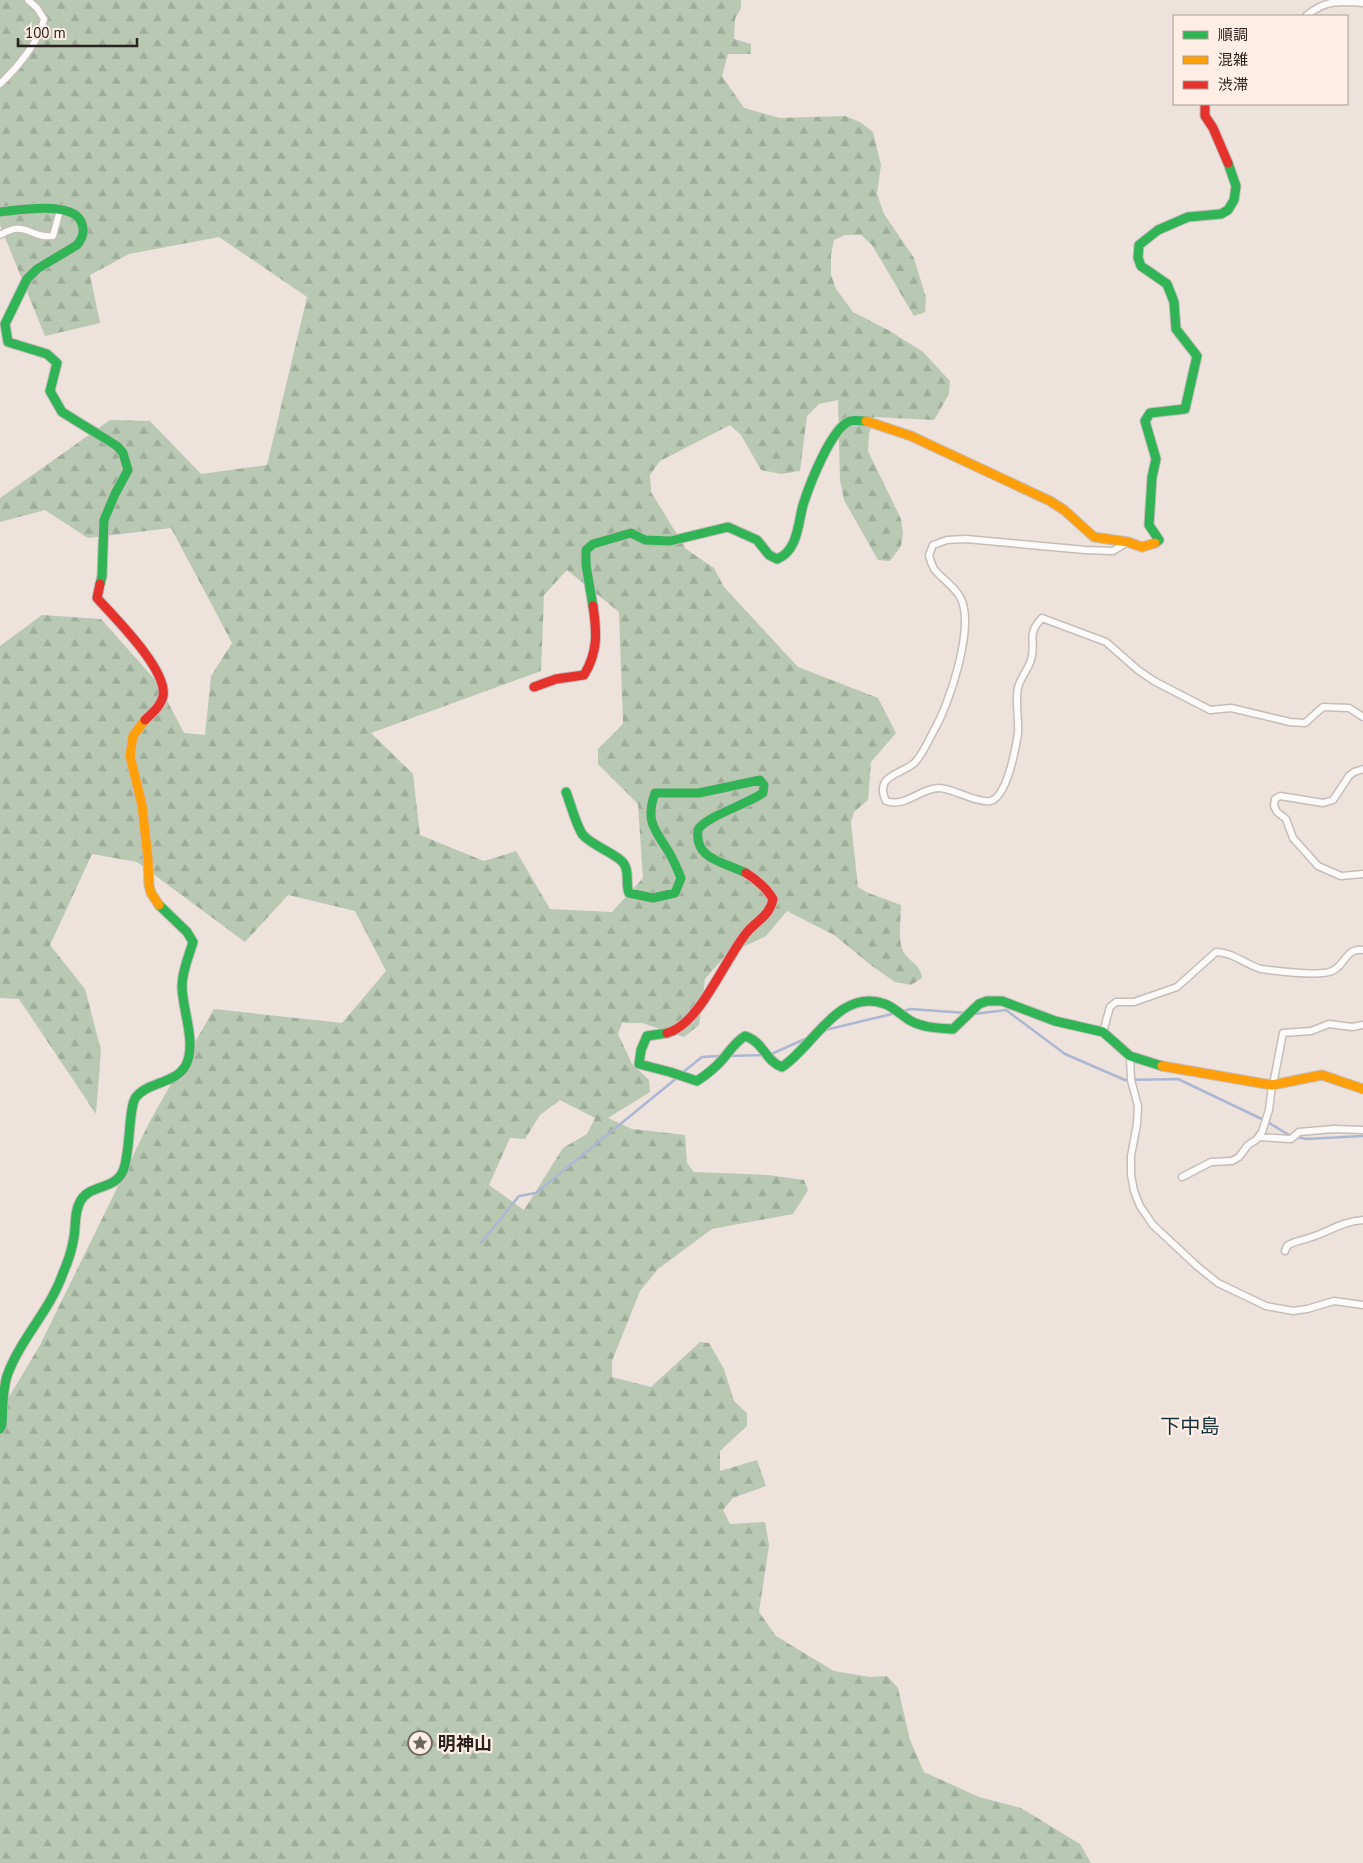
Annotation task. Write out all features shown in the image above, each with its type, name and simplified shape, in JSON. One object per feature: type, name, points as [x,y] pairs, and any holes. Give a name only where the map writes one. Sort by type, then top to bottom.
[{"type":"street","points":[[0,84],[15,70],[42,28],[44,19],[37,8],[28,0]]},
{"type":"street","points":[[1307,15],[1313,9],[1328,1],[1363,3]]},
{"type":"street","points":[[534,687],[556,679],[584,675],[594,658],[597,631],[585,566],[586,550],[593,544],[631,533],[645,540],[670,540],[728,527],[757,540],[769,555],[777,559],[784,556],[790,550],[803,506],[825,452],[843,426],[851,420],[875,423],[925,442],[1030,493],[1050,500],[1094,537],[1128,542],[1142,547],[1152,545],[1159,540],[1149,524],[1152,477],[1156,460],[1144,421],[1150,413],[1186,410],[1197,356],[1176,329],[1174,302],[1167,284],[1141,266],[1138,258],[1139,245],[1158,230],[1188,217],[1221,214],[1228,210],[1234,200],[1236,186],[1223,150],[1205,116],[1205,105]]},
{"type":"street","points":[[0,212],[44,208],[72,211],[80,219],[84,229],[81,240],[77,244],[37,269],[27,279],[5,324],[8,342],[18,347],[41,351],[53,356],[57,363],[50,391],[62,412],[117,446],[123,453],[128,470],[114,494],[104,520],[102,576],[97,598],[134,640],[160,676],[164,686],[157,709],[140,725],[133,737],[130,763],[138,786],[144,818],[151,893],[164,910],[188,933],[193,942],[182,984],[189,1042],[186,1064],[179,1074],[160,1083],[150,1085],[136,1096],[133,1102],[125,1165],[117,1181],[90,1191],[78,1204],[75,1211],[75,1229],[69,1256],[61,1280],[45,1312],[13,1360],[6,1378],[0,1429]]},
{"type":"street","points":[[0,235],[20,227],[46,237],[53,236],[60,210]]},
{"type":"street","points":[[1128,542],[1113,551],[966,539],[947,540],[933,545],[929,555],[933,568],[955,590],[964,608],[965,616],[960,662],[940,720],[914,764],[890,776],[884,782],[883,795],[886,801],[893,804],[900,803],[932,789],[941,788],[967,797],[990,801],[996,798],[1005,786],[1010,769],[1018,733],[1018,687],[1031,659],[1032,634],[1035,626],[1042,618],[1106,642],[1138,670],[1154,681],[1210,710],[1231,708],[1290,722],[1304,723],[1323,707],[1349,708],[1363,717]]},
{"type":"street","points":[[1363,769],[1349,776],[1333,800],[1322,803],[1280,796],[1275,799],[1274,806],[1277,812],[1286,819],[1293,838],[1318,866],[1341,876],[1363,874]]},
{"type":"street","points":[[566,792],[583,835],[608,853],[621,859],[625,865],[628,872],[626,884],[629,893],[653,898],[675,893],[681,878],[672,857],[651,825],[649,814],[655,793],[699,793],[760,780],[764,785],[763,793],[754,799],[705,822],[698,828],[697,838],[699,846],[710,858],[737,869],[767,887],[773,899],[771,909],[747,932],[702,1003],[681,1027],[670,1033],[647,1036],[641,1045],[639,1064],[648,1068],[674,1072],[688,1080],[696,1081],[709,1073],[733,1049],[737,1041],[745,1036],[753,1038],[776,1065],[782,1067],[790,1062],[803,1046],[835,1015],[848,1006],[864,1001],[885,1004],[914,1023],[936,1028],[953,1029],[980,1004],[987,1001],[1002,1000],[1055,1021],[1102,1032],[1130,1056],[1152,1064],[1272,1085],[1319,1075],[1363,1089]]},
{"type":"street","points":[[1102,1032],[1110,1007],[1116,1002],[1134,1002],[1177,987],[1216,952],[1224,952],[1261,969],[1324,974],[1336,970],[1350,952],[1363,950]]},
{"type":"street","points":[[1182,1177],[1211,1162],[1237,1159],[1248,1145],[1259,1137],[1268,1114],[1283,1033],[1309,1032],[1329,1024],[1352,1028],[1363,1025]]},
{"type":"street","points":[[1130,1056],[1131,1080],[1138,1106],[1137,1124],[1131,1156],[1131,1175],[1134,1191],[1140,1206],[1153,1225],[1198,1267],[1218,1282],[1266,1306],[1293,1311],[1334,1301],[1363,1305]]},
{"type":"street","points":[[1259,1137],[1289,1139],[1299,1132],[1334,1129],[1363,1130]]},
{"type":"street","points":[[1285,1251],[1287,1246],[1296,1241],[1312,1237],[1345,1222],[1363,1220]]},
{"type":"green space","points":[[0,0],[741,0],[741,8],[735,19],[734,39],[751,44],[751,54],[728,54],[722,76],[744,108],[780,118],[845,116],[860,122],[873,132],[881,165],[877,194],[884,214],[914,258],[926,298],[925,312],[914,316],[872,245],[861,235],[845,235],[834,240],[831,255],[831,275],[836,289],[853,312],[890,331],[923,352],[950,381],[949,394],[934,420],[874,417],[869,434],[868,451],[901,519],[903,533],[901,546],[890,561],[878,560],[844,500],[840,480],[838,400],[819,404],[807,416],[800,471],[781,474],[761,470],[741,435],[730,425],[660,461],[650,475],[651,492],[686,549],[714,568],[724,587],[798,667],[878,698],[896,733],[871,762],[868,800],[854,812],[851,822],[858,887],[866,892],[901,905],[900,936],[902,948],[907,957],[918,967],[922,978],[911,985],[895,982],[834,935],[787,911],[766,936],[726,955],[705,979],[699,1025],[684,1037],[642,1023],[622,1023],[618,1034],[632,1064],[649,1080],[650,1092],[608,1118],[632,1129],[685,1135],[687,1163],[694,1172],[768,1175],[804,1180],[808,1190],[793,1214],[712,1229],[658,1269],[640,1291],[612,1361],[612,1377],[651,1387],[700,1342],[709,1343],[724,1369],[734,1401],[747,1413],[747,1426],[720,1451],[720,1471],[757,1460],[766,1486],[733,1498],[723,1510],[730,1524],[765,1522],[769,1545],[759,1612],[776,1636],[834,1671],[870,1677],[887,1676],[898,1688],[910,1740],[924,1772],[979,1797],[1021,1808],[1080,1844],[1091,1863],[0,1863],[0,1412],[40,1345],[150,1121],[214,1009],[342,1023],[386,971],[355,911],[288,895],[245,942],[137,862],[92,854],[50,945],[85,989],[101,1050],[96,1114],[19,999],[0,998],[0,646],[42,615],[101,619],[158,683],[184,733],[205,735],[211,676],[232,643],[171,528],[88,538],[45,510],[0,522],[0,498],[110,420],[150,421],[201,474],[267,465],[307,297],[219,237],[129,254],[90,275],[100,323],[45,336],[0,225]],"holes":[[[567,570],[619,612],[623,724],[598,749],[598,764],[638,804],[643,878],[612,912],[550,909],[516,851],[484,861],[420,835],[413,774],[371,733],[541,671],[544,595]],[[560,1100],[595,1118],[587,1134],[563,1148],[524,1210],[489,1185],[510,1138],[525,1139],[540,1115]]]},
{"type":"waterway","points":[[901,1012],[910,1009],[966,1013]]},
{"type":"waterway","points":[[974,1014],[1006,1010],[1065,1054],[1125,1080],[1178,1079],[1266,1121],[1289,1135],[1306,1139],[1363,1136]]},
{"type":"waterway","points":[[821,1031],[896,1013]]},
{"type":"waterway","points":[[769,1055],[805,1039]]},
{"type":"waterway","points":[[729,1056],[763,1055]]},
{"type":"waterway","points":[[682,1073],[702,1057],[721,1056]]},
{"type":"waterway","points":[[481,1243],[519,1196],[536,1193],[678,1077]]},
{"type":"traffic: fast","points":[[1155,543],[1159,540],[1149,525],[1152,477],[1156,459],[1145,421],[1150,413],[1185,409],[1197,356],[1176,329],[1174,302],[1167,284],[1141,266],[1138,258],[1139,245],[1158,230],[1188,217],[1221,214],[1228,210],[1234,200],[1236,186],[1228,163]]},
{"type":"traffic: fast","points":[[0,212],[46,208],[58,209],[69,212],[77,217],[83,227],[82,235],[77,245],[37,269],[27,279],[5,324],[8,342],[47,354],[57,363],[50,391],[62,412],[117,446],[123,453],[128,470],[104,520],[100,584]]},
{"type":"traffic: fast","points":[[593,606],[586,565],[586,550],[593,544],[631,533],[645,540],[670,541],[728,527],[757,540],[769,555],[777,559],[784,555],[789,550],[796,536],[803,505],[815,472],[835,434],[850,421],[866,421]]},
{"type":"traffic: fast","points":[[566,792],[583,835],[617,857],[626,867],[629,893],[653,898],[675,893],[681,878],[654,827],[651,812],[655,793],[699,793],[760,780],[764,785],[763,793],[717,815],[698,830],[698,840],[706,854],[713,859],[746,873]]},
{"type":"traffic: fast","points":[[0,1429],[2,1425],[3,1394],[7,1376],[19,1350],[51,1300],[67,1264],[74,1237],[76,1213],[81,1200],[91,1191],[114,1181],[123,1171],[126,1163],[133,1102],[136,1097],[148,1088],[176,1076],[186,1065],[189,1056],[190,1036],[182,980],[193,942],[187,932],[159,905]]},
{"type":"traffic: fast","points":[[667,1033],[647,1036],[641,1050],[639,1064],[697,1081],[716,1066],[735,1044],[745,1036],[756,1042],[772,1061],[782,1067],[840,1011],[854,1004],[869,1001],[885,1004],[921,1025],[953,1029],[979,1004],[987,1001],[1002,1001],[1055,1021],[1103,1032],[1130,1056],[1162,1066]]},
{"type":"traffic: slow","points":[[866,421],[911,436],[1050,501],[1064,510],[1094,537],[1128,542],[1142,547],[1155,543]]},
{"type":"traffic: slow","points":[[145,720],[133,736],[130,756],[142,805],[149,885],[151,893],[159,905]]},
{"type":"traffic: slow","points":[[1162,1066],[1272,1085],[1322,1075],[1363,1089]]},
{"type":"traffic: jam","points":[[1205,105],[1205,116],[1213,128],[1228,163]]},
{"type":"traffic: jam","points":[[100,584],[97,598],[138,644],[157,672],[162,685],[163,696],[160,703],[145,720]]},
{"type":"traffic: jam","points":[[534,687],[556,679],[584,675],[589,667],[594,650],[595,625],[593,606]]},
{"type":"traffic: jam","points":[[667,1033],[679,1027],[701,1004],[740,942],[748,931],[763,917],[771,905],[773,899],[770,895],[761,884],[746,873]]},
{"type":"place","name":"明神山","points":[[420,1743]]},
{"type":"district","name":"下中島","points":[[1190,1426]]}]
